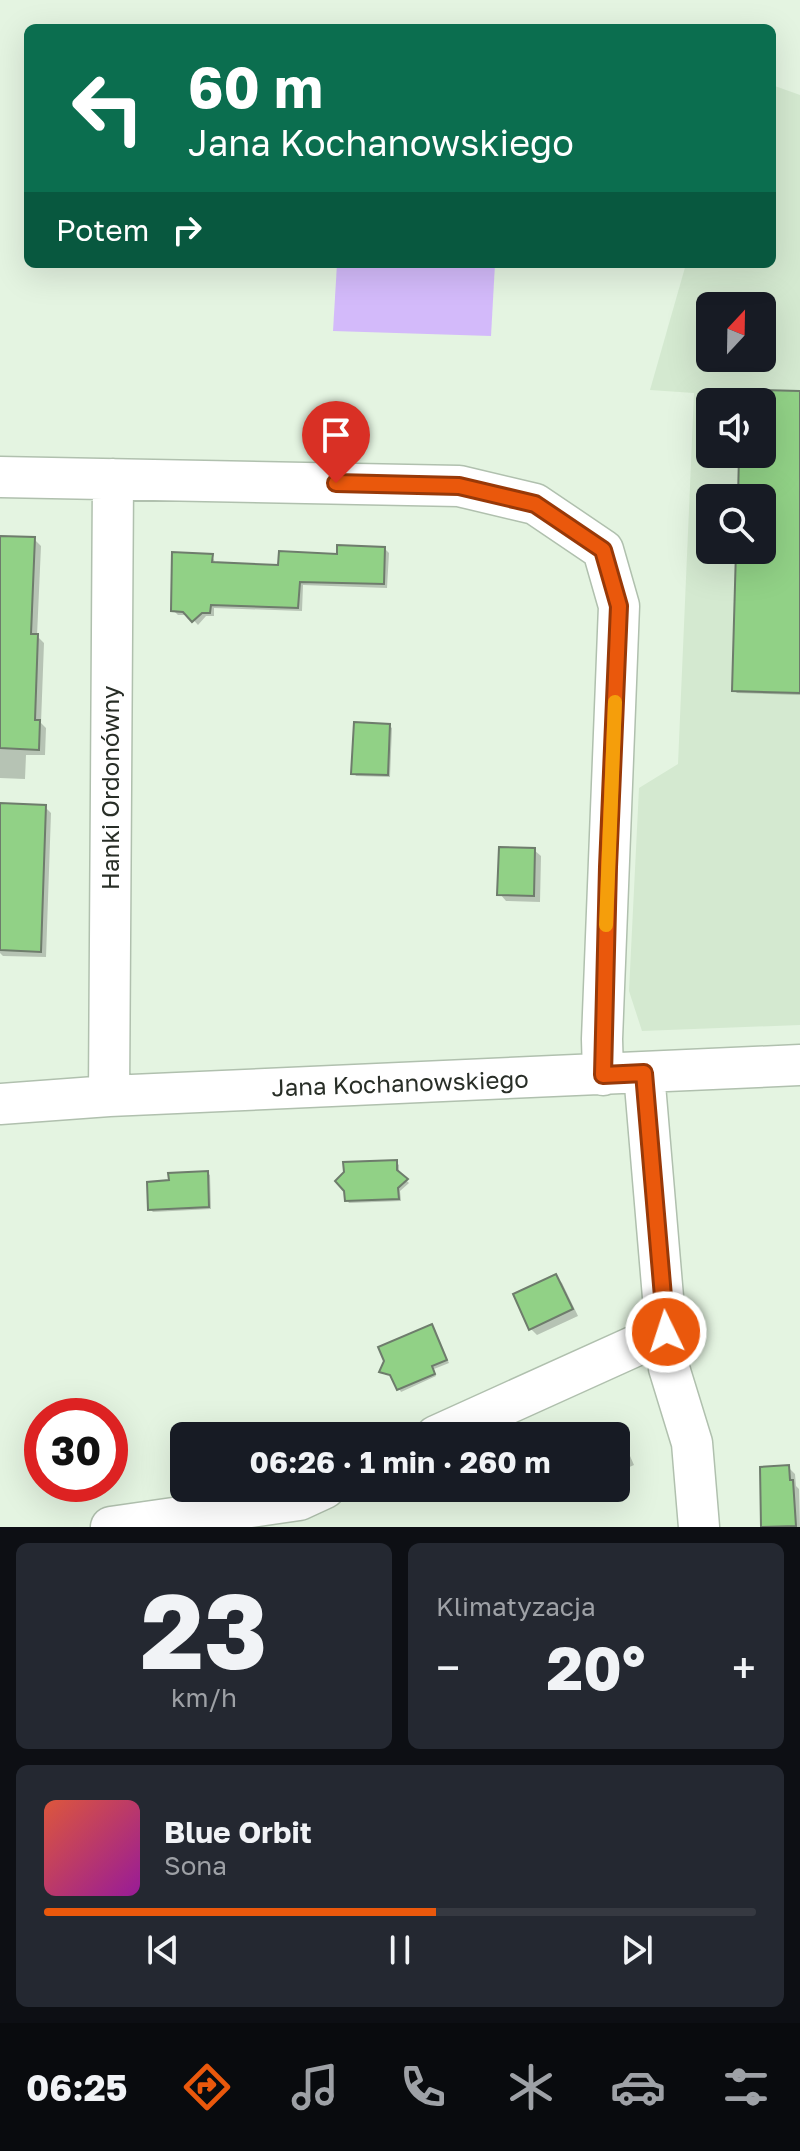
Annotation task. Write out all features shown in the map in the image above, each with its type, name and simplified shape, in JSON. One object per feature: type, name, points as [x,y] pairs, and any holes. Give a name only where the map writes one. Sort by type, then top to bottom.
[{"type":"street","points":[[0,477],[459,486],[535,504],[603,550],[619,606],[603,1075]]},
{"type":"street","name":"Hanki Ordonówny","points":[[109,1096],[113,479]]},
{"type":"street","name":"Jana Kochanowskiego","points":[[0,1104],[109,1096],[800,1065]]},
{"type":"street","points":[[644,1073],[669,1368],[692,1443],[699,1527]]},
{"type":"street","points":[[467,1422],[666,1332]]},
{"type":"street","points":[[111,1527],[285,1502]]},
{"type":"shaded area","points":[[776,86],[800,95],[800,1025],[642,1031],[629,991],[639,788],[678,764],[694,393],[650,390],[685,268],[776,268]]},
{"type":"shaded area","points":[[337,268],[495,268],[491,336],[333,331]]},
{"type":"building","points":[[776,390],[800,391],[800,693],[732,691],[736,564],[776,564],[776,484],[738,484],[739,468],[776,468]]},
{"type":"building","points":[[0,536],[35,537],[31,634],[38,634],[35,720],[40,720],[39,750],[0,748]]},
{"type":"building","points":[[337,545],[385,547],[384,584],[300,582],[298,608],[211,605],[210,613],[202,613],[192,622],[183,612],[171,611],[172,552],[213,554],[212,562],[278,565],[279,551],[337,554]]},
{"type":"building","points":[[354,722],[390,724],[388,775],[351,774]]},
{"type":"building","points":[[0,803],[46,805],[41,952],[0,950]]},
{"type":"building","points":[[499,847],[535,848],[534,896],[497,895]]},
{"type":"building","points":[[397,1160],[397,1170],[408,1179],[398,1188],[399,1199],[345,1201],[344,1191],[335,1181],[344,1172],[343,1162]]},
{"type":"building","points":[[208,1171],[209,1207],[148,1210],[147,1182],[169,1180],[168,1173]]},
{"type":"building","points":[[556,1274],[573,1309],[529,1330],[513,1294]]},
{"type":"building","points":[[432,1324],[447,1360],[432,1366],[435,1374],[397,1390],[390,1375],[379,1372],[384,1361],[378,1347]]},
{"type":"building","points":[[789,1465],[796,1526],[761,1527],[760,1467]]},
{"type":"slow traffic","points":[[606,925],[615,702]]},
{"type":"route","points":[[336,483],[459,486],[535,504],[603,550],[619,606],[603,1075],[644,1073],[666,1332]]}]
